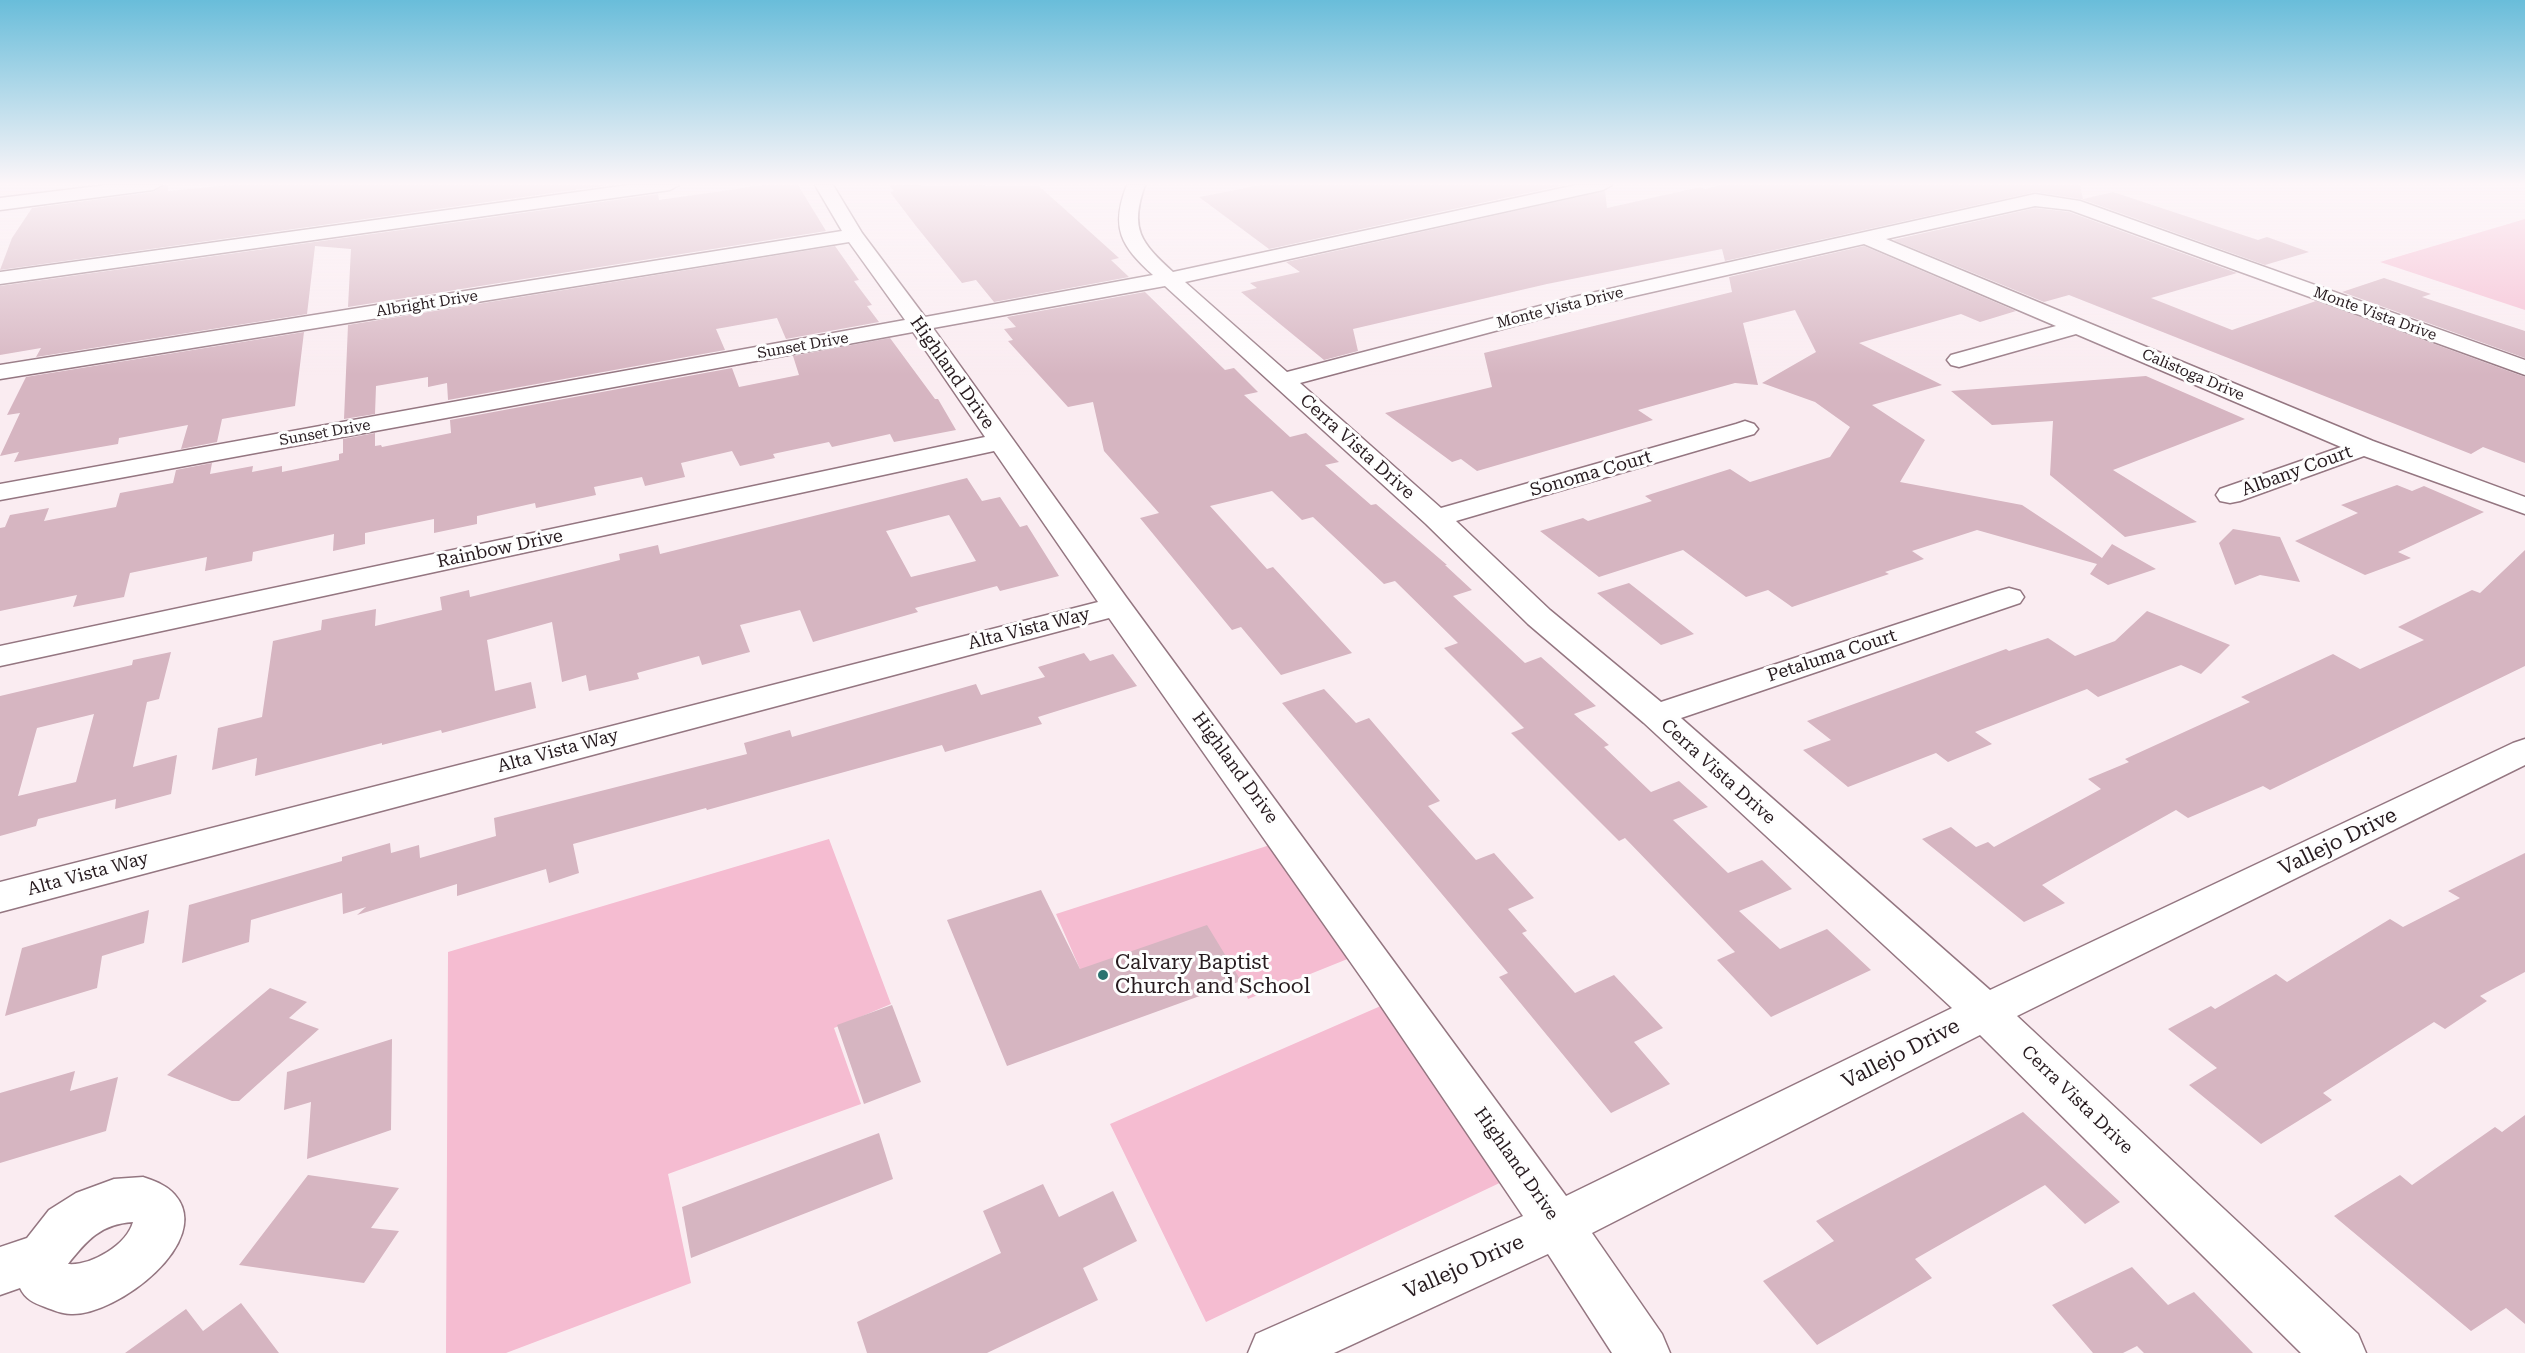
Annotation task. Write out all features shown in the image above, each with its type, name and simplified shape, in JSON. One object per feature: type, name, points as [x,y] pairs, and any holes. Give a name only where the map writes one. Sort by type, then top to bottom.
[{"type":"street","points":[[0,278],[215,248]]},
{"type":"street","name":"Albright Drive","points":[[0,372],[778,248]]},
{"type":"street","name":"Highland Drive","points":[[863,248],[920,325],[1117,606],[1293,847],[1559,1224],[1643,1353]]},
{"type":"street","name":"Cerra Vista Drive","points":[[1137,248],[1168,279],[1436,518],[1539,617],[1656,715],[1985,1012],[2339,1353]]},
{"type":"street","name":"Sunset Drive","points":[[0,492],[1168,279],[1311,248]]},
{"type":"street","name":"Monte Vista Drive","points":[[1283,380],[1578,302],[1815,248]]},
{"type":"street","name":"Calistoga Drive","points":[[1890,248],[2364,447],[2525,506]]},
{"type":"street","name":"Monte Vista Drive","points":[[2193,248],[2525,368]]},
{"type":"street","points":[[1959,360],[2077,327]]},
{"type":"street","name":"Sonoma Court","points":[[1436,518],[1745,429]]},
{"type":"street","name":"Rainbow Drive","points":[[0,656],[1000,442]]},
{"type":"street","name":"Albany Court","points":[[2230,495],[2364,447]]},
{"type":"street","name":"Petaluma Court","points":[[1656,715],[2009,597]]},
{"type":"street","name":"Alta Vista Way","points":[[0,897],[1117,606]]},
{"type":"street","name":"Vallejo Drive","points":[[1275,1353],[1559,1224],[1985,1012],[2525,751]]},
{"type":"shaded area","points":[[2427,248],[2525,248],[2525,310],[2380,262]]},
{"type":"shaded area","points":[[829,839],[891,1004],[834,1028],[861,1104],[668,1174],[691,1283],[506,1353],[446,1353],[448,952]]},
{"type":"shaded area","points":[[1273,844],[1350,958],[1248,999],[1241,981],[1080,969],[1056,914]]},
{"type":"shaded area","points":[[1383,1005],[1508,1179],[1206,1322],[1110,1124]]},
{"type":"building","points":[[8,248],[157,248],[0,270]]},
{"type":"building","points":[[271,248],[315,248],[307,314],[36,357],[41,348],[0,355],[0,286]]},
{"type":"building","points":[[341,248],[718,248],[348,307],[351,249]]},
{"type":"building","points":[[822,248],[837,248],[859,280],[854,281],[872,305],[867,306],[879,322],[786,339],[777,318],[716,329],[725,350],[448,400],[447,383],[428,387],[428,377],[376,386],[375,414],[344,419],[348,325]]},
{"type":"building","points":[[934,248],[1108,248],[1119,258],[1111,260],[1129,277],[994,302],[976,280],[962,283]]},
{"type":"building","points":[[1348,248],[1783,248],[1725,261],[1722,249],[1547,284],[1353,329],[1358,351],[1324,360],[1241,292],[1257,288],[1250,283],[1300,272],[1286,262]]},
{"type":"building","points":[[1855,248],[1869,248],[2016,311],[1980,322],[1961,314],[1859,343],[1942,385],[1872,405],[1925,440],[1900,482],[2022,505],[2102,558],[2112,544],[2156,569],[2108,585],[2090,574],[2097,564],[1977,530],[1912,551],[1924,559],[1885,572],[1889,574],[1792,607],[1768,590],[1746,597],[1683,550],[1599,577],[1540,531],[1583,518],[1588,521],[1652,501],[1645,496],[1730,469],[1750,482],[1830,457],[1850,427],[1815,402],[1762,383],[1816,352],[1795,310],[1743,323],[1758,385],[1735,383],[1638,410],[1653,420],[1477,471],[1461,459],[1452,462],[1385,413],[1492,387],[1484,353],[1732,292],[1729,277]]},
{"type":"building","points":[[1913,248],[2169,248],[2237,273],[2151,298],[2232,330],[2316,301],[2525,377],[2525,463],[2483,447],[2471,454],[2069,295],[2044,302]]},
{"type":"building","points":[[2218,248],[2298,248],[2309,252],[2265,265]]},
{"type":"building","points":[[2384,278],[2431,294],[2422,297],[2525,331],[2525,358],[2342,292]]},
{"type":"building","points":[[1145,292],[1225,370],[1234,368],[1258,392],[1244,395],[1290,437],[1306,433],[1339,462],[1325,465],[1371,505],[1376,504],[1447,565],[1445,565],[1472,590],[1453,596],[1525,663],[1541,657],[1596,706],[1574,714],[1609,745],[1604,747],[1651,792],[1679,781],[1708,807],[1673,820],[1728,873],[1762,860],[1792,889],[1739,911],[1780,949],[1827,929],[1871,970],[1771,1017],[1717,960],[1735,952],[1625,838],[1619,841],[1511,733],[1524,728],[1444,648],[1458,643],[1395,581],[1384,584],[1313,517],[1302,520],[1272,491],[1210,506],[1267,569],[1273,567],[1352,653],[1281,675],[1241,627],[1232,630],[1140,518],[1159,513],[1104,451],[1093,402],[1068,407],[1008,341],[1013,340],[1004,329],[1016,327],[1007,317]]},
{"type":"building","points":[[304,332],[295,406],[222,419],[217,442],[181,449],[188,425],[119,438],[118,444],[14,462],[19,452],[0,456],[20,413],[7,415],[26,377]]},
{"type":"building","points":[[890,338],[935,399],[938,399],[956,430],[894,442],[890,434],[832,447],[829,442],[773,454],[775,458],[740,466],[732,451],[681,463],[685,477],[645,486],[642,477],[594,487],[596,495],[536,508],[535,503],[477,516],[477,524],[434,533],[434,519],[365,533],[365,544],[333,551],[334,534],[253,552],[252,561],[205,571],[207,557],[130,573],[124,597],[73,607],[77,595],[0,611],[0,528],[5,527],[10,515],[49,508],[44,521],[116,507],[120,493],[173,483],[176,470],[212,463],[210,474],[253,466],[252,472],[282,466],[282,472],[339,460],[339,454],[343,453],[343,439],[375,433],[375,446],[381,445],[382,447],[451,433],[450,420],[732,368],[739,387],[799,375],[793,356]]},
{"type":"building","points":[[2146,376],[2245,419],[2113,470],[2197,522],[2125,537],[2050,475],[2053,421],[1992,425],[1951,391]]},
{"type":"building","points":[[967,478],[982,501],[1000,497],[1020,527],[1027,525],[1059,576],[1000,591],[997,586],[915,608],[918,612],[813,642],[800,610],[740,625],[750,652],[702,665],[699,656],[637,673],[639,679],[589,691],[586,675],[562,682],[552,622],[487,640],[495,691],[531,682],[536,708],[442,733],[441,730],[382,745],[382,743],[255,776],[257,758],[212,770],[218,728],[262,717],[273,641],[321,630],[322,620],[376,609],[375,626],[442,610],[440,597],[469,590],[470,597],[620,560],[619,554],[658,545],[660,554]],"holes":[[[949,515],[976,561],[911,577],[886,531]]]},
{"type":"building","points":[[2397,485],[2412,491],[2424,486],[2484,512],[2398,552],[2411,558],[2365,575],[2295,541],[2358,513],[2341,505]]},
{"type":"building","points":[[2233,529],[2280,537],[2300,582],[2260,575],[2235,585],[2219,543]]},
{"type":"building","points":[[2525,550],[2525,666],[2270,790],[2263,786],[2188,818],[2176,810],[2042,885],[2065,903],[2024,922],[1922,839],[1951,827],[1976,847],[1988,842],[1994,847],[2101,789],[2088,779],[2129,762],[2125,759],[2250,702],[2241,697],[2333,654],[2360,669],[2424,640],[2398,627],[2472,590],[2480,593]]},
{"type":"building","points":[[1629,583],[1694,634],[1661,645],[1597,593]]},
{"type":"building","points":[[2147,611],[2230,645],[2201,674],[2181,665],[2098,697],[2087,689],[1975,732],[1992,744],[1948,762],[1936,753],[1848,787],[1803,750],[1831,740],[1807,721],[2006,649],[2009,651],[2048,638],[2075,656],[2115,641]]},
{"type":"building","points":[[171,652],[159,699],[147,702],[133,767],[177,755],[171,794],[115,809],[116,799],[38,819],[36,826],[0,836],[0,696],[132,665],[133,660]],"holes":[[[94,714],[76,782],[18,796],[37,728]]]},
{"type":"building","points":[[1084,653],[1090,661],[1113,654],[1137,686],[1038,717],[1042,724],[945,752],[942,745],[707,810],[706,808],[573,844],[579,873],[549,883],[546,869],[457,896],[457,884],[357,915],[366,907],[343,914],[342,893],[251,920],[249,942],[182,963],[189,905],[342,861],[342,857],[390,843],[391,853],[419,845],[420,858],[496,836],[494,818],[747,754],[744,743],[790,730],[792,737],[976,684],[981,695],[1045,677],[1038,667]]},
{"type":"building","points":[[1324,689],[1356,723],[1369,718],[1440,801],[1428,806],[1476,860],[1494,853],[1534,898],[1508,909],[1527,931],[1522,933],[1575,993],[1614,975],[1663,1028],[1634,1042],[1670,1084],[1611,1113],[1499,977],[1508,973],[1282,703]]},
{"type":"building","points":[[2525,853],[2525,972],[2480,996],[2487,1001],[2445,1029],[2434,1022],[2323,1093],[2332,1100],[2261,1144],[2189,1085],[2217,1068],[2168,1029],[2211,1006],[2215,1009],[2276,974],[2287,982],[2390,919],[2403,927],[2460,898],[2448,891]]},
{"type":"building","name":"Calvary Baptist Church and School","points":[[1041,890],[1080,969],[1207,925],[1241,981],[1007,1066],[947,920]]},
{"type":"building","points":[[149,910],[144,943],[102,956],[97,988],[5,1016],[22,948]]},
{"type":"building","points":[[270,988],[307,1002],[289,1018],[319,1029],[239,1101],[232,1101],[167,1075]]},
{"type":"building","points":[[892,1005],[921,1082],[864,1104],[837,1025]]},
{"type":"building","points":[[392,1039],[391,1130],[307,1159],[311,1102],[284,1110],[287,1072]]},
{"type":"building","points":[[75,1071],[70,1091],[118,1077],[106,1131],[0,1163],[0,1093]]},
{"type":"building","points":[[2023,1112],[2120,1202],[2085,1224],[2045,1185],[1915,1259],[1932,1278],[1817,1345],[1763,1281],[1834,1241],[1816,1221]]},
{"type":"building","points":[[2525,1115],[2525,1324],[2506,1308],[2471,1331],[2334,1216],[2400,1175],[2412,1185],[2495,1127],[2502,1132]]},
{"type":"building","points":[[879,1133],[893,1179],[691,1258],[682,1207]]},
{"type":"building","points":[[308,1175],[399,1188],[371,1228],[399,1231],[364,1283],[239,1265]]},
{"type":"building","points":[[1043,1184],[1059,1217],[1113,1191],[1137,1241],[1083,1268],[1098,1300],[987,1353],[867,1353],[857,1322],[1001,1253],[983,1211]]},
{"type":"building","points":[[2132,1267],[2168,1305],[2194,1292],[2253,1353],[2144,1353],[2137,1346],[2123,1353],[2093,1353],[2052,1305]]},
{"type":"building","points":[[241,1303],[279,1353],[125,1353],[186,1309],[203,1331]]},
{"type":"place","name":"Calvary Baptist Church and School","points":[[1103,975]]}]
